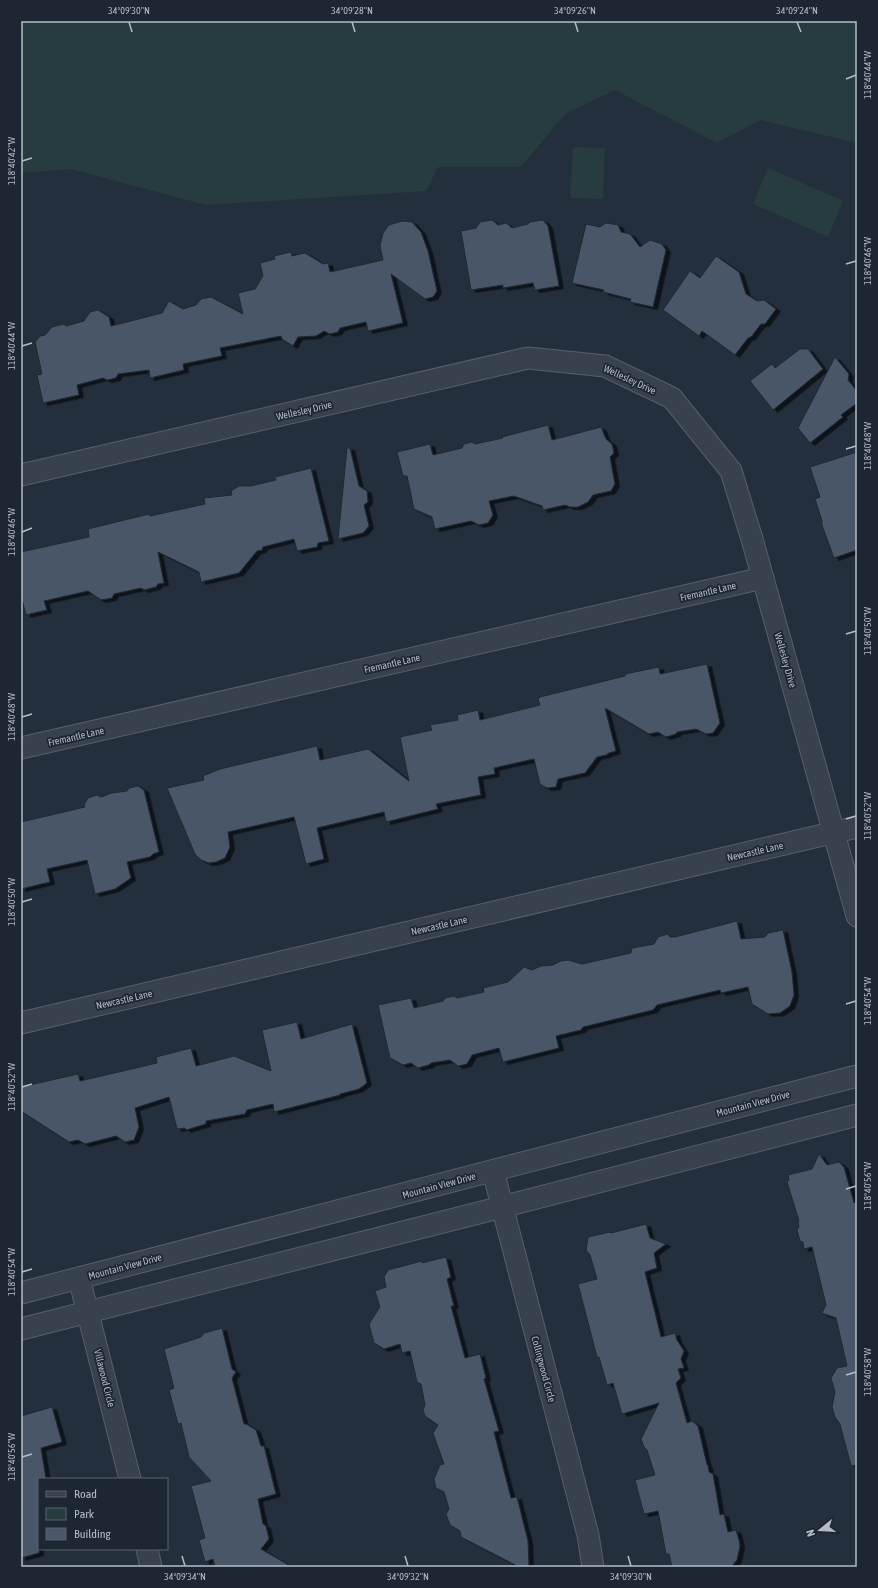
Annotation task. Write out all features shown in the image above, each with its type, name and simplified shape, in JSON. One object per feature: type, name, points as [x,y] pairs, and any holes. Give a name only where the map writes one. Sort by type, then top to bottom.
[{"type":"street","name":"Wellesley Drive","points":[[21,476],[528,358],[605,366],[672,398],[731,471],[752,539],[857,916]]},
{"type":"street","name":"Fremantle Lane","points":[[21,748],[763,578]]},
{"type":"street","name":"Newcastle Lane","points":[[21,1024],[857,827]]},
{"type":"street","name":"Mountain View Drive","points":[[21,1293],[857,1076]]},
{"type":"street","points":[[21,1329],[88,1310],[502,1207],[857,1115]]},
{"type":"street","name":"Collingwood Circle","points":[[493,1171],[588,1535],[593,1567]]},
{"type":"street","name":"Villawood Circle","points":[[79,1278],[130,1478]]},
{"type":"street","points":[[147,1550],[151,1567]]},
{"type":"green space","points":[[21,21],[857,21],[857,143],[760,120],[717,143],[615,90],[565,114],[521,167],[438,167],[426,191],[206,205],[71,169],[21,173]]},
{"type":"green space","points":[[573,147],[605,148],[603,199],[570,198]]},
{"type":"green space","points":[[768,168],[843,201],[828,237],[753,204]]},
{"type":"building","points":[[492,220],[498,225],[506,223],[512,228],[528,224],[530,222],[543,220],[548,226],[559,286],[535,290],[533,283],[503,288],[503,285],[471,290],[461,231],[476,228],[480,222]]},
{"type":"building","points":[[402,221],[412,222],[421,232],[428,251],[437,291],[433,297],[425,299],[391,274],[403,323],[368,331],[366,322],[340,328],[338,332],[330,334],[324,331],[316,336],[298,337],[293,346],[282,339],[281,336],[220,348],[222,356],[183,364],[184,370],[150,378],[149,370],[118,374],[116,378],[107,380],[103,378],[77,385],[79,395],[43,403],[37,375],[42,374],[35,342],[40,336],[45,335],[52,327],[64,324],[66,326],[84,321],[90,312],[98,310],[109,317],[111,326],[162,313],[169,301],[183,309],[196,305],[201,299],[211,297],[243,314],[238,293],[255,289],[263,276],[260,263],[275,259],[274,256],[291,252],[292,256],[305,253],[323,264],[328,263],[330,272],[383,260],[380,246],[383,233],[389,225]]},
{"type":"building","points":[[606,223],[618,225],[621,232],[630,234],[640,247],[650,240],[662,244],[666,250],[653,307],[630,302],[631,299],[603,292],[604,290],[572,283],[586,224],[600,227]]},
{"type":"building","points":[[716,256],[739,272],[746,294],[757,301],[764,300],[776,309],[765,324],[761,324],[735,355],[702,331],[699,336],[663,310],[690,271],[700,278]]},
{"type":"building","points":[[800,349],[808,349],[823,369],[773,410],[750,381],[772,364],[775,368]]},
{"type":"building","points":[[835,357],[849,374],[848,380],[857,391],[857,403],[841,415],[843,417],[810,443],[798,428]]},
{"type":"building","points":[[548,425],[552,440],[601,427],[606,439],[612,444],[614,453],[610,457],[615,484],[611,491],[593,495],[588,502],[578,507],[570,507],[565,505],[543,510],[542,506],[514,496],[489,501],[493,515],[488,523],[479,525],[471,521],[435,529],[432,517],[414,509],[407,476],[403,476],[397,452],[430,444],[433,455],[462,448],[464,444],[472,442],[475,444],[503,438],[502,437]]},
{"type":"building","points":[[347,448],[350,448],[359,486],[367,491],[368,502],[364,505],[369,526],[363,533],[338,539]]},
{"type":"building","points":[[857,452],[857,550],[834,558],[822,525],[815,499],[820,497],[810,467]]},
{"type":"building","points":[[311,468],[329,541],[318,543],[317,547],[297,551],[294,539],[263,547],[262,550],[257,551],[239,573],[201,582],[199,572],[158,552],[164,583],[158,584],[156,587],[144,590],[141,588],[114,594],[112,598],[101,600],[88,591],[44,601],[47,610],[26,615],[21,596],[21,552],[89,537],[88,529],[149,514],[150,516],[205,504],[204,498],[232,495],[231,491],[239,486],[251,486],[276,480],[275,477]]},
{"type":"building","points":[[707,664],[720,723],[713,733],[706,734],[696,729],[677,732],[676,734],[666,737],[658,732],[649,734],[605,708],[616,751],[597,757],[585,773],[558,779],[556,787],[547,788],[540,784],[534,759],[494,768],[495,774],[478,777],[481,795],[436,804],[438,809],[386,822],[384,812],[317,828],[324,859],[306,864],[294,817],[228,832],[230,847],[225,858],[209,863],[201,860],[195,854],[167,788],[204,780],[203,776],[220,769],[317,746],[320,760],[368,749],[409,781],[400,737],[432,730],[430,725],[458,720],[457,715],[478,710],[480,720],[540,705],[538,699],[540,697],[625,676],[625,674],[659,667],[660,674]]},
{"type":"building","points":[[138,786],[144,790],[159,852],[150,857],[127,862],[131,878],[115,889],[95,894],[87,860],[47,869],[50,882],[21,889],[21,822],[85,807],[84,805],[88,798],[97,795],[101,797],[112,793],[127,791],[129,788]]},
{"type":"building","points":[[737,921],[741,939],[765,937],[768,933],[783,930],[792,972],[794,995],[790,1006],[780,1013],[768,1014],[752,1004],[748,987],[721,993],[720,990],[657,1005],[653,1010],[583,1027],[581,1030],[556,1036],[559,1048],[503,1062],[499,1048],[472,1055],[467,1064],[458,1066],[450,1060],[431,1063],[418,1068],[411,1063],[403,1065],[390,1058],[378,1005],[411,998],[414,1008],[443,1001],[445,998],[454,996],[457,998],[484,992],[483,988],[508,982],[524,967],[532,970],[541,966],[553,965],[561,961],[568,960],[582,964],[631,953],[632,948],[654,944],[658,937],[668,934],[670,937],[675,937]]},
{"type":"building","points":[[297,1022],[301,1039],[352,1024],[367,1083],[359,1089],[340,1095],[274,1112],[273,1104],[247,1110],[245,1114],[206,1121],[206,1124],[186,1130],[185,1128],[177,1129],[169,1097],[135,1108],[139,1127],[134,1140],[125,1142],[116,1136],[85,1144],[78,1140],[69,1142],[21,1111],[21,1087],[78,1074],[80,1081],[157,1063],[156,1057],[191,1048],[196,1066],[234,1056],[271,1071],[262,1030]]},
{"type":"building","points":[[819,1154],[827,1165],[839,1162],[844,1167],[854,1203],[857,1202],[857,1465],[851,1466],[840,1424],[835,1417],[832,1407],[835,1392],[831,1378],[837,1368],[847,1366],[836,1318],[822,1313],[826,1305],[812,1247],[804,1249],[803,1242],[800,1241],[797,1230],[799,1227],[799,1221],[787,1182],[789,1180],[788,1175],[812,1169]]},
{"type":"building","points":[[646,1224],[650,1238],[666,1244],[654,1253],[657,1268],[645,1272],[661,1337],[675,1333],[677,1340],[684,1351],[681,1359],[684,1368],[678,1369],[681,1378],[676,1383],[687,1423],[692,1421],[698,1426],[709,1472],[713,1474],[720,1515],[724,1514],[728,1532],[736,1530],[739,1540],[740,1546],[737,1560],[731,1567],[672,1567],[669,1554],[666,1554],[658,1511],[644,1514],[635,1480],[655,1475],[647,1450],[641,1439],[659,1403],[622,1414],[613,1383],[607,1385],[599,1357],[597,1357],[578,1284],[597,1279],[590,1255],[586,1250],[588,1237]]},
{"type":"building","points":[[446,1257],[451,1277],[447,1279],[454,1306],[451,1306],[465,1358],[480,1354],[486,1378],[484,1379],[499,1431],[494,1432],[511,1498],[517,1497],[528,1541],[529,1567],[519,1567],[461,1537],[460,1531],[450,1525],[446,1514],[449,1509],[444,1492],[436,1488],[434,1479],[440,1465],[444,1464],[433,1433],[438,1425],[425,1416],[423,1410],[425,1405],[421,1384],[417,1382],[410,1351],[402,1353],[400,1344],[384,1349],[374,1343],[369,1324],[380,1307],[375,1291],[386,1287],[384,1277],[388,1270],[422,1261],[422,1263]]},
{"type":"building","points":[[222,1328],[232,1369],[236,1372],[232,1378],[244,1424],[256,1430],[261,1446],[264,1446],[276,1494],[258,1499],[263,1524],[266,1526],[269,1539],[261,1549],[292,1567],[215,1567],[213,1559],[205,1562],[199,1540],[205,1538],[191,1486],[211,1481],[189,1457],[181,1423],[178,1424],[169,1390],[174,1388],[164,1349],[201,1337],[204,1333]]},
{"type":"building","points":[[52,1407],[62,1442],[41,1448],[46,1478],[38,1478],[39,1553],[21,1558],[21,1416]]}]
